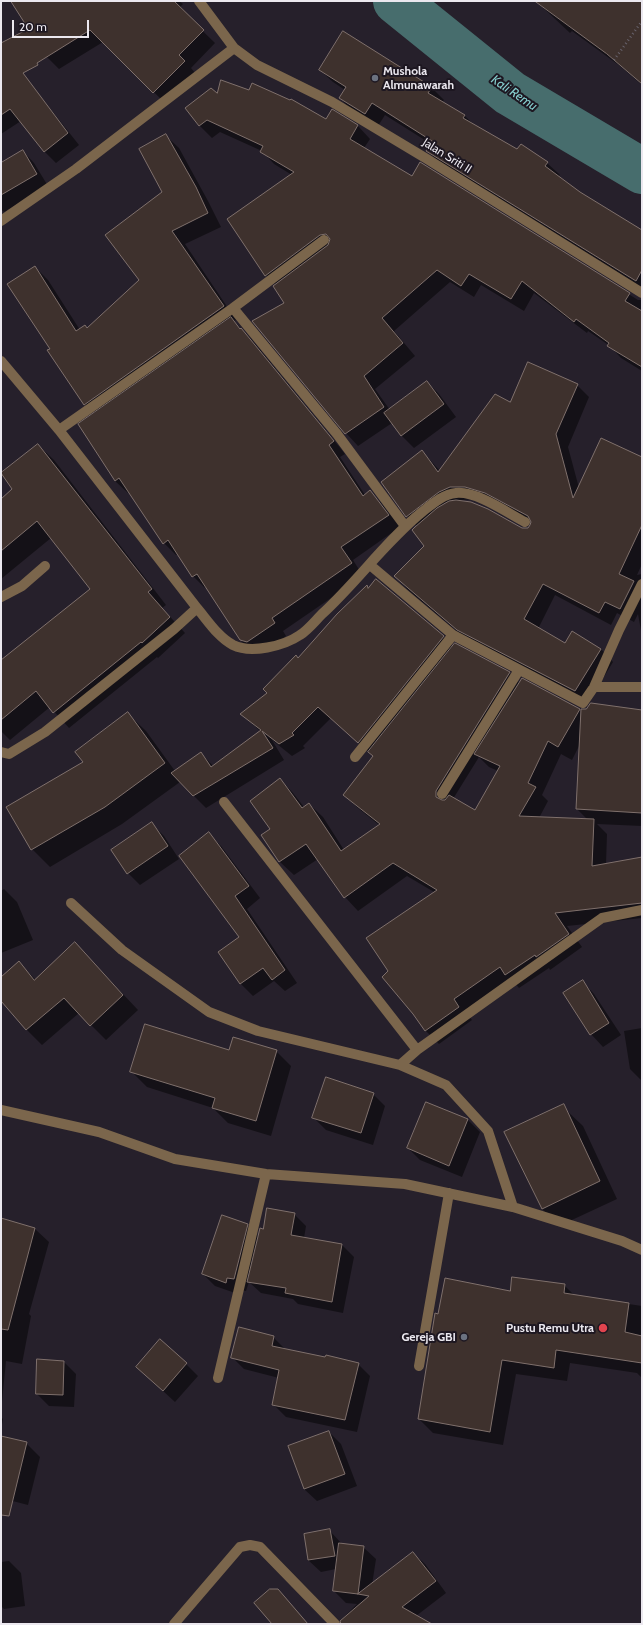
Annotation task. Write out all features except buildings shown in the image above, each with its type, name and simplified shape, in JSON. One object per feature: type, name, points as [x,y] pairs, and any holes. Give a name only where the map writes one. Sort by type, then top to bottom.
[{"type":"street","name":"Jalan Sriti II","points":[[199,1],[234,48],[257,65],[332,102],[427,159],[642,293]]},
{"type":"street","points":[[1,221],[76,169],[234,48]]},
{"type":"street","points":[[59,430],[233,308],[324,240]]},
{"type":"street","points":[[233,308],[337,434],[405,526]]},
{"type":"street","points":[[1,361],[59,430],[197,608],[219,634],[233,645],[249,648],[274,646],[285,643],[301,634],[335,602],[405,526],[433,503],[445,496],[455,493],[477,497],[525,522]]},
{"type":"street","points":[[370,565],[453,635],[584,703],[594,687],[619,630],[642,584]]},
{"type":"street","points":[[1,597],[22,586],[45,566]]},
{"type":"street","points":[[1,752],[9,754],[45,732],[174,629],[197,608]]},
{"type":"street","points":[[354,757],[453,635]]},
{"type":"street","points":[[442,794],[519,670]]},
{"type":"street","points":[[594,687],[642,687]]},
{"type":"street","points":[[224,802],[417,1050]]},
{"type":"street","points":[[71,903],[122,950],[209,1012],[258,1031],[400,1065],[446,1086],[488,1131],[513,1207]]},
{"type":"street","points":[[400,1065],[417,1050],[602,918],[642,910]]},
{"type":"street","points":[[1,1110],[99,1132],[175,1159],[266,1174],[405,1184],[449,1193],[513,1207],[622,1241],[642,1250]]},
{"type":"street","points":[[218,1378],[266,1174]]},
{"type":"street","points":[[419,1366],[449,1193]]},
{"type":"street","points":[[174,1624],[240,1547],[250,1544],[260,1548],[335,1624]]},
{"type":"path","points":[[614,60],[642,21]]},
{"type":"waterway","name":"Kali Remu","points":[[396,1],[510,93],[642,171]]},
{"type":"place","name":"Mushola Almunawarah","points":[[375,78]]},
{"type":"place","name":"Pustu Remu Utra","points":[[603,1328]]},
{"type":"place","name":"Gereja GBI","points":[[464,1337]]}]
